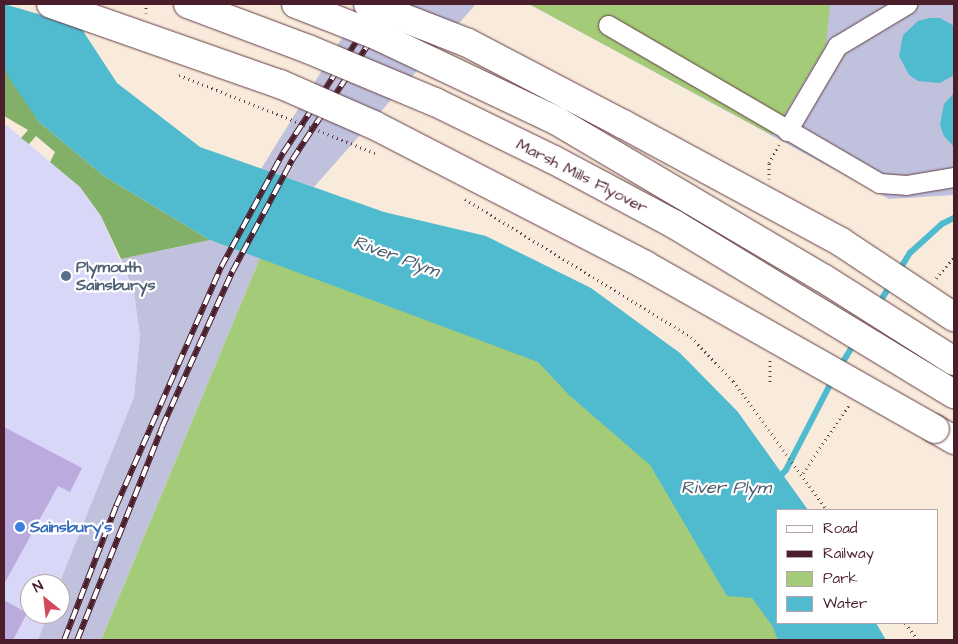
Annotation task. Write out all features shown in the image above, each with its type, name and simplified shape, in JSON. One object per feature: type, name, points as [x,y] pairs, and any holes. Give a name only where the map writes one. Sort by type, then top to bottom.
[{"type":"highway","points":[[51,4],[271,81],[374,125],[645,265],[945,434]]},
{"type":"highway","name":"Marsh Mills Flyover","points":[[188,4],[308,49],[434,102],[554,160],[683,229],[954,394]]},
{"type":"highway","name":"Marsh Mills Flyover","points":[[296,4],[378,36],[557,121],[823,278],[954,361]]},
{"type":"highway","points":[[368,4],[468,43],[623,124],[841,242],[954,317]]},
{"type":"lane","points":[[787,131],[837,46],[907,4]]},
{"type":"lane","points":[[608,25],[879,183],[906,186],[954,177]]},
{"type":"path","points":[[173,72],[381,155]]},
{"type":"path","points":[[458,195],[691,336],[734,381],[800,469],[826,509]]},
{"type":"path","points":[[906,624],[918,640]]},
{"type":"shaded area","points":[[363,4],[476,4],[314,187],[261,169]]},
{"type":"shaded area","points":[[529,4],[954,4],[954,195],[889,199]]},
{"type":"shaded area","name":"Plymouth Sainsburys","points":[[4,123],[80,187],[101,216],[134,293],[140,336],[134,397],[63,574],[20,574],[20,624],[44,624],[38,640],[4,640]]},
{"type":"shaded area","points":[[210,240],[260,258],[101,640],[38,640],[44,624],[70,624],[70,574],[63,574],[134,397],[140,336],[134,293],[121,259]]},
{"type":"green space","points":[[529,4],[830,4],[826,45],[772,135]]},
{"type":"green space","points":[[4,66],[39,122],[104,176],[210,240],[121,259],[101,216],[80,187],[50,162],[55,152],[36,136],[29,144],[21,138],[28,130],[4,116]]},
{"type":"green space","points":[[260,258],[605,377],[776,624],[793,640],[101,640]]},
{"type":"water","name":"River Plym","points":[[4,4],[72,4],[85,34],[117,83],[200,147],[384,212],[486,236],[591,288],[680,353],[738,412],[807,509],[776,509],[776,624],[877,624],[886,640],[778,640],[773,627],[752,598],[727,596],[650,465],[569,395],[538,362],[210,240],[104,176],[39,122],[9,78],[4,66]]},
{"type":"water","points":[[940,18],[954,26],[954,75],[940,83],[918,81],[909,75],[899,56],[903,35],[918,21]]},
{"type":"water","points":[[954,93],[954,147],[944,136],[940,125],[944,104]]},
{"type":"pier","points":[[4,4],[75,4],[69,23]]},
{"type":"building","name":"Sainsbury's","points":[[4,427],[82,468],[70,492],[58,486],[4,584]]},
{"type":"building","points":[[4,600],[20,609],[21,624],[13,640],[4,640]]},
{"type":"waterway","points":[[899,271],[910,253],[942,224],[954,218]]},
{"type":"waterway","points":[[878,305],[892,283]]},
{"type":"waterway","points":[[840,367],[855,342]]},
{"type":"waterway","points":[[777,480],[786,470],[833,379]]},
{"type":"railway","points":[[64,640],[116,506],[221,267],[283,153],[381,4]]},
{"type":"railway","points":[[77,640],[162,427],[232,272],[292,160],[395,4]]},
{"type":"place","name":"Plymouth Sainsburys","points":[[66,276]]},
{"type":"place","name":"Sainsbury's","points":[[20,527]]}]
